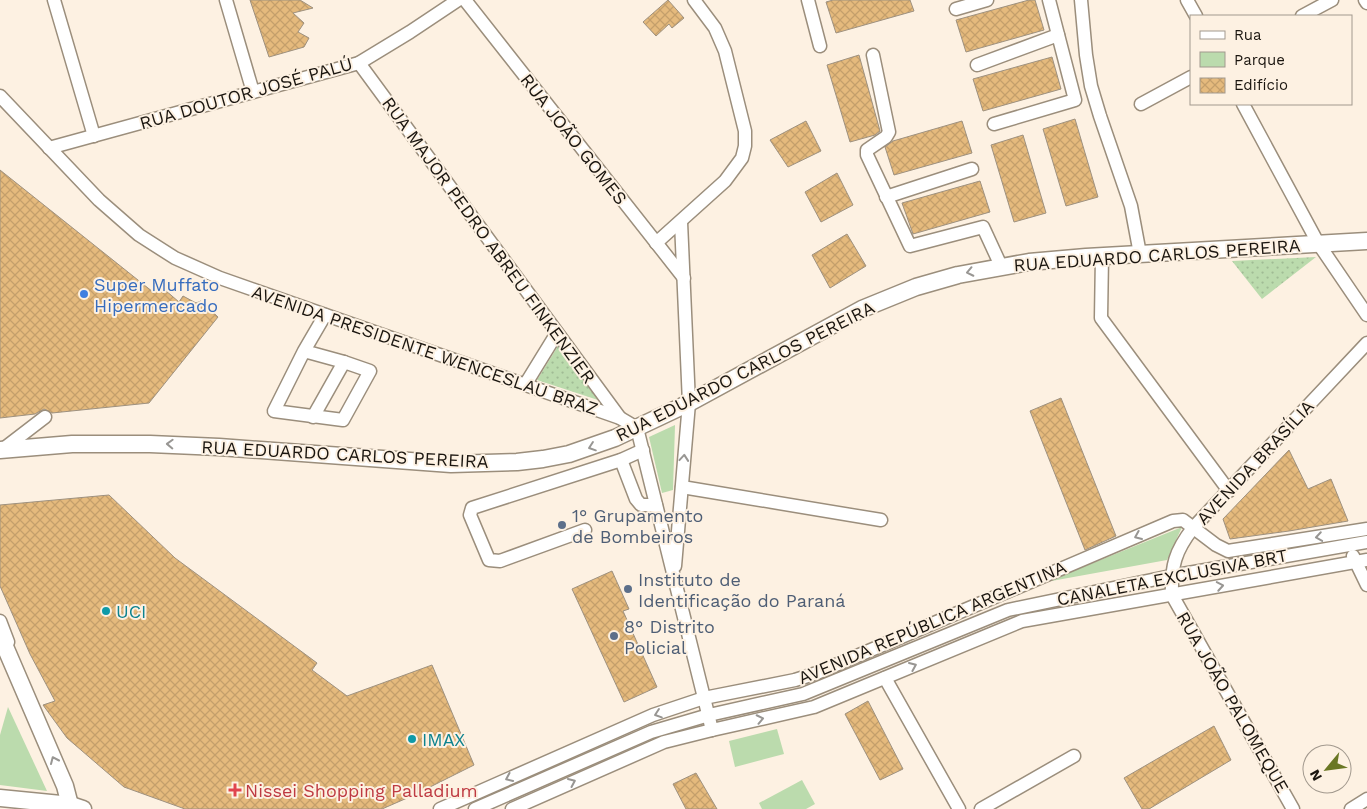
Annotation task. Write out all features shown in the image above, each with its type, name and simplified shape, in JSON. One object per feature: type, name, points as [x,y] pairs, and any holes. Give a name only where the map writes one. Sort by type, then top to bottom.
[{"type":"main road","name":"RUA EDUARDO CARLOS PEREIRA","points":[[1,450],[72,444],[159,444],[422,463],[484,464],[517,462],[569,454],[607,441],[689,403],[841,319],[885,298],[939,280],[1001,266],[1039,261],[1367,241]]},
{"type":"main road","points":[[0,635],[75,808]]},
{"type":"main road","points":[[0,798],[75,808]]},
{"type":"street","points":[[54,0],[94,136]]},
{"type":"street","points":[[226,0],[253,92]]},
{"type":"street","name":"RUA DOUTOR JOSÉ PALÚ","points":[[49,148],[359,62],[410,32],[458,0]]},
{"type":"street","name":"RUA JOÃO GOMES","points":[[465,0],[684,278]]},
{"type":"street","points":[[656,243],[725,181],[735,170],[742,158],[745,146],[745,130],[723,46],[715,28],[694,0]]},
{"type":"street","points":[[808,0],[820,46]]},
{"type":"street","points":[[956,9],[987,0]]},
{"type":"street","points":[[994,124],[1075,100],[1049,0]]},
{"type":"street","points":[[1081,0],[1091,86],[1131,206],[1140,254]]},
{"type":"street","points":[[1187,0],[1195,15]]},
{"type":"street","points":[[1304,15],[1332,0]]},
{"type":"street","points":[[977,66],[1058,35]]},
{"type":"street","points":[[873,55],[889,132],[886,137],[867,150],[867,155],[910,246],[983,227],[1001,266]]},
{"type":"street","name":"RUA MAJOR PEDRO ABREU FINKENZIER","points":[[359,62],[620,418]]},
{"type":"street","points":[[1141,104],[1190,78]]},
{"type":"street","name":"AVENIDA PRESIDENTE WENCESLAU BRAZ","points":[[0,97],[117,217],[159,248],[196,268],[325,316],[620,418],[637,428]]},
{"type":"street","points":[[1244,105],[1318,243],[1367,315]]},
{"type":"street","points":[[886,197],[972,169]]},
{"type":"street","points":[[674,576],[689,403],[681,222]]},
{"type":"street","points":[[1102,256],[1102,318],[1229,491]]},
{"type":"street","points":[[304,351],[370,371],[343,420],[274,411],[304,351],[325,316]]},
{"type":"street","points":[[525,385],[557,333]]},
{"type":"street","name":"AVENIDA BRASÍLIA","points":[[1172,595],[1174,559],[1193,528],[1367,343]]},
{"type":"street","points":[[313,417],[344,362]]},
{"type":"street","points":[[1,450],[45,417]]},
{"type":"street","points":[[637,428],[712,730]]},
{"type":"street","points":[[585,530],[500,561],[489,560],[470,515],[472,508],[621,460],[643,450]]},
{"type":"street","points":[[621,460],[636,499],[641,505],[656,505]]},
{"type":"street","points":[[682,487],[881,520]]},
{"type":"street","name":"AVENIDA REPÚBLICA ARGENTINA","points":[[440,809],[640,720],[704,698],[806,677],[1173,521],[1183,520],[1216,545],[1228,551],[1344,539],[1367,529]]},
{"type":"street","points":[[1344,539],[1361,561],[1367,585]]},
{"type":"street","name":"CANALETA EXCLUSIVA BRT","points":[[475,809],[651,732],[708,715],[794,697],[813,691],[1008,610],[1344,539],[1367,542]]},
{"type":"street","name":"AVENIDA REPÚBLICA ARGENTINA","points":[[512,809],[664,742],[814,707],[1022,621],[1361,561]]},
{"type":"street","name":"RUA JOÃO PALOMEQUE","points":[[1172,595],[1293,809]]},
{"type":"street","points":[[0,621],[20,674],[24,694]]},
{"type":"street","points":[[885,678],[959,809]]},
{"type":"street","points":[[981,809],[1074,756]]},
{"type":"street","points":[[1351,809],[1367,800]]},
{"type":"green space","points":[[1316,257],[1262,299],[1232,261]]},
{"type":"green space","points":[[558,346],[598,400],[537,380]]},
{"type":"green space","points":[[675,425],[673,490],[662,493],[649,437]]},
{"type":"green space","points":[[1182,527],[1167,560],[1046,582]]},
{"type":"green space","points":[[8,707],[47,791],[0,785],[0,735]]},
{"type":"green space","points":[[777,729],[784,754],[735,767],[729,741]]},
{"type":"green space","points":[[802,780],[815,804],[806,809],[762,809],[759,803]]},
{"type":"building","points":[[250,0],[300,0],[313,8],[293,13],[304,23],[298,32],[309,38],[304,47],[269,57]]},
{"type":"building","points":[[668,0],[684,18],[672,28],[669,24],[656,36],[643,22]]},
{"type":"building","points":[[833,0],[910,0],[914,11],[836,33],[826,2]]},
{"type":"building","points":[[1035,0],[1044,30],[966,52],[956,20]]},
{"type":"building","points":[[859,55],[880,131],[875,135],[850,142],[827,65]]},
{"type":"building","points":[[1052,57],[1061,89],[983,111],[973,79]]},
{"type":"building","points":[[1075,119],[1098,197],[1066,206],[1043,129]]},
{"type":"building","points":[[806,121],[821,151],[788,167],[770,140]]},
{"type":"building","points":[[962,121],[972,153],[894,175],[885,147],[893,141]]},
{"type":"building","points":[[1023,135],[1046,213],[1014,222],[991,145]]},
{"type":"building","name":"Super Muffato Hipermercado","points":[[0,170],[153,292],[158,284],[179,302],[183,296],[196,303],[201,301],[218,317],[149,403],[52,413],[44,409],[35,414],[0,418]]},
{"type":"building","points":[[837,173],[853,205],[821,222],[805,192]]},
{"type":"building","points":[[980,181],[990,212],[913,234],[902,203]]},
{"type":"building","points":[[847,234],[866,266],[830,288],[812,255]]},
{"type":"building","points":[[1061,398],[1116,536],[1085,550],[1030,411]]},
{"type":"building","points":[[1289,450],[1308,489],[1331,479],[1348,521],[1230,539],[1223,519]]},
{"type":"building","points":[[109,495],[175,558],[317,663],[312,670],[347,696],[432,665],[474,765],[382,809],[185,809],[124,787],[67,738],[43,705],[55,701],[30,654],[0,586],[0,505]]},
{"type":"building","name":"8° Distrito Policial","points":[[612,571],[629,609],[623,611],[657,687],[624,702],[572,589]]},
{"type":"building","points":[[868,701],[903,769],[880,780],[845,714]]},
{"type":"building","points":[[1214,726],[1231,760],[1149,809],[1142,809],[1124,778]]},
{"type":"building","points":[[696,773],[717,809],[686,809],[673,784]]},
{"type":"place","name":"Super Muffato Hipermercado","points":[[84,294]]},
{"type":"place","name":"1° Grupamento de Bombeiros","points":[[562,525]]},
{"type":"place","name":"Instituto de Identificação do Paraná","points":[[628,589]]},
{"type":"place","name":"UCI","points":[[106,611]]},
{"type":"place","name":"8° Distrito Policial","points":[[614,636]]},
{"type":"place","name":"IMAX","points":[[412,739]]},
{"type":"place","name":"Nissei Shopping Palladium","points":[[235,790]]}]
